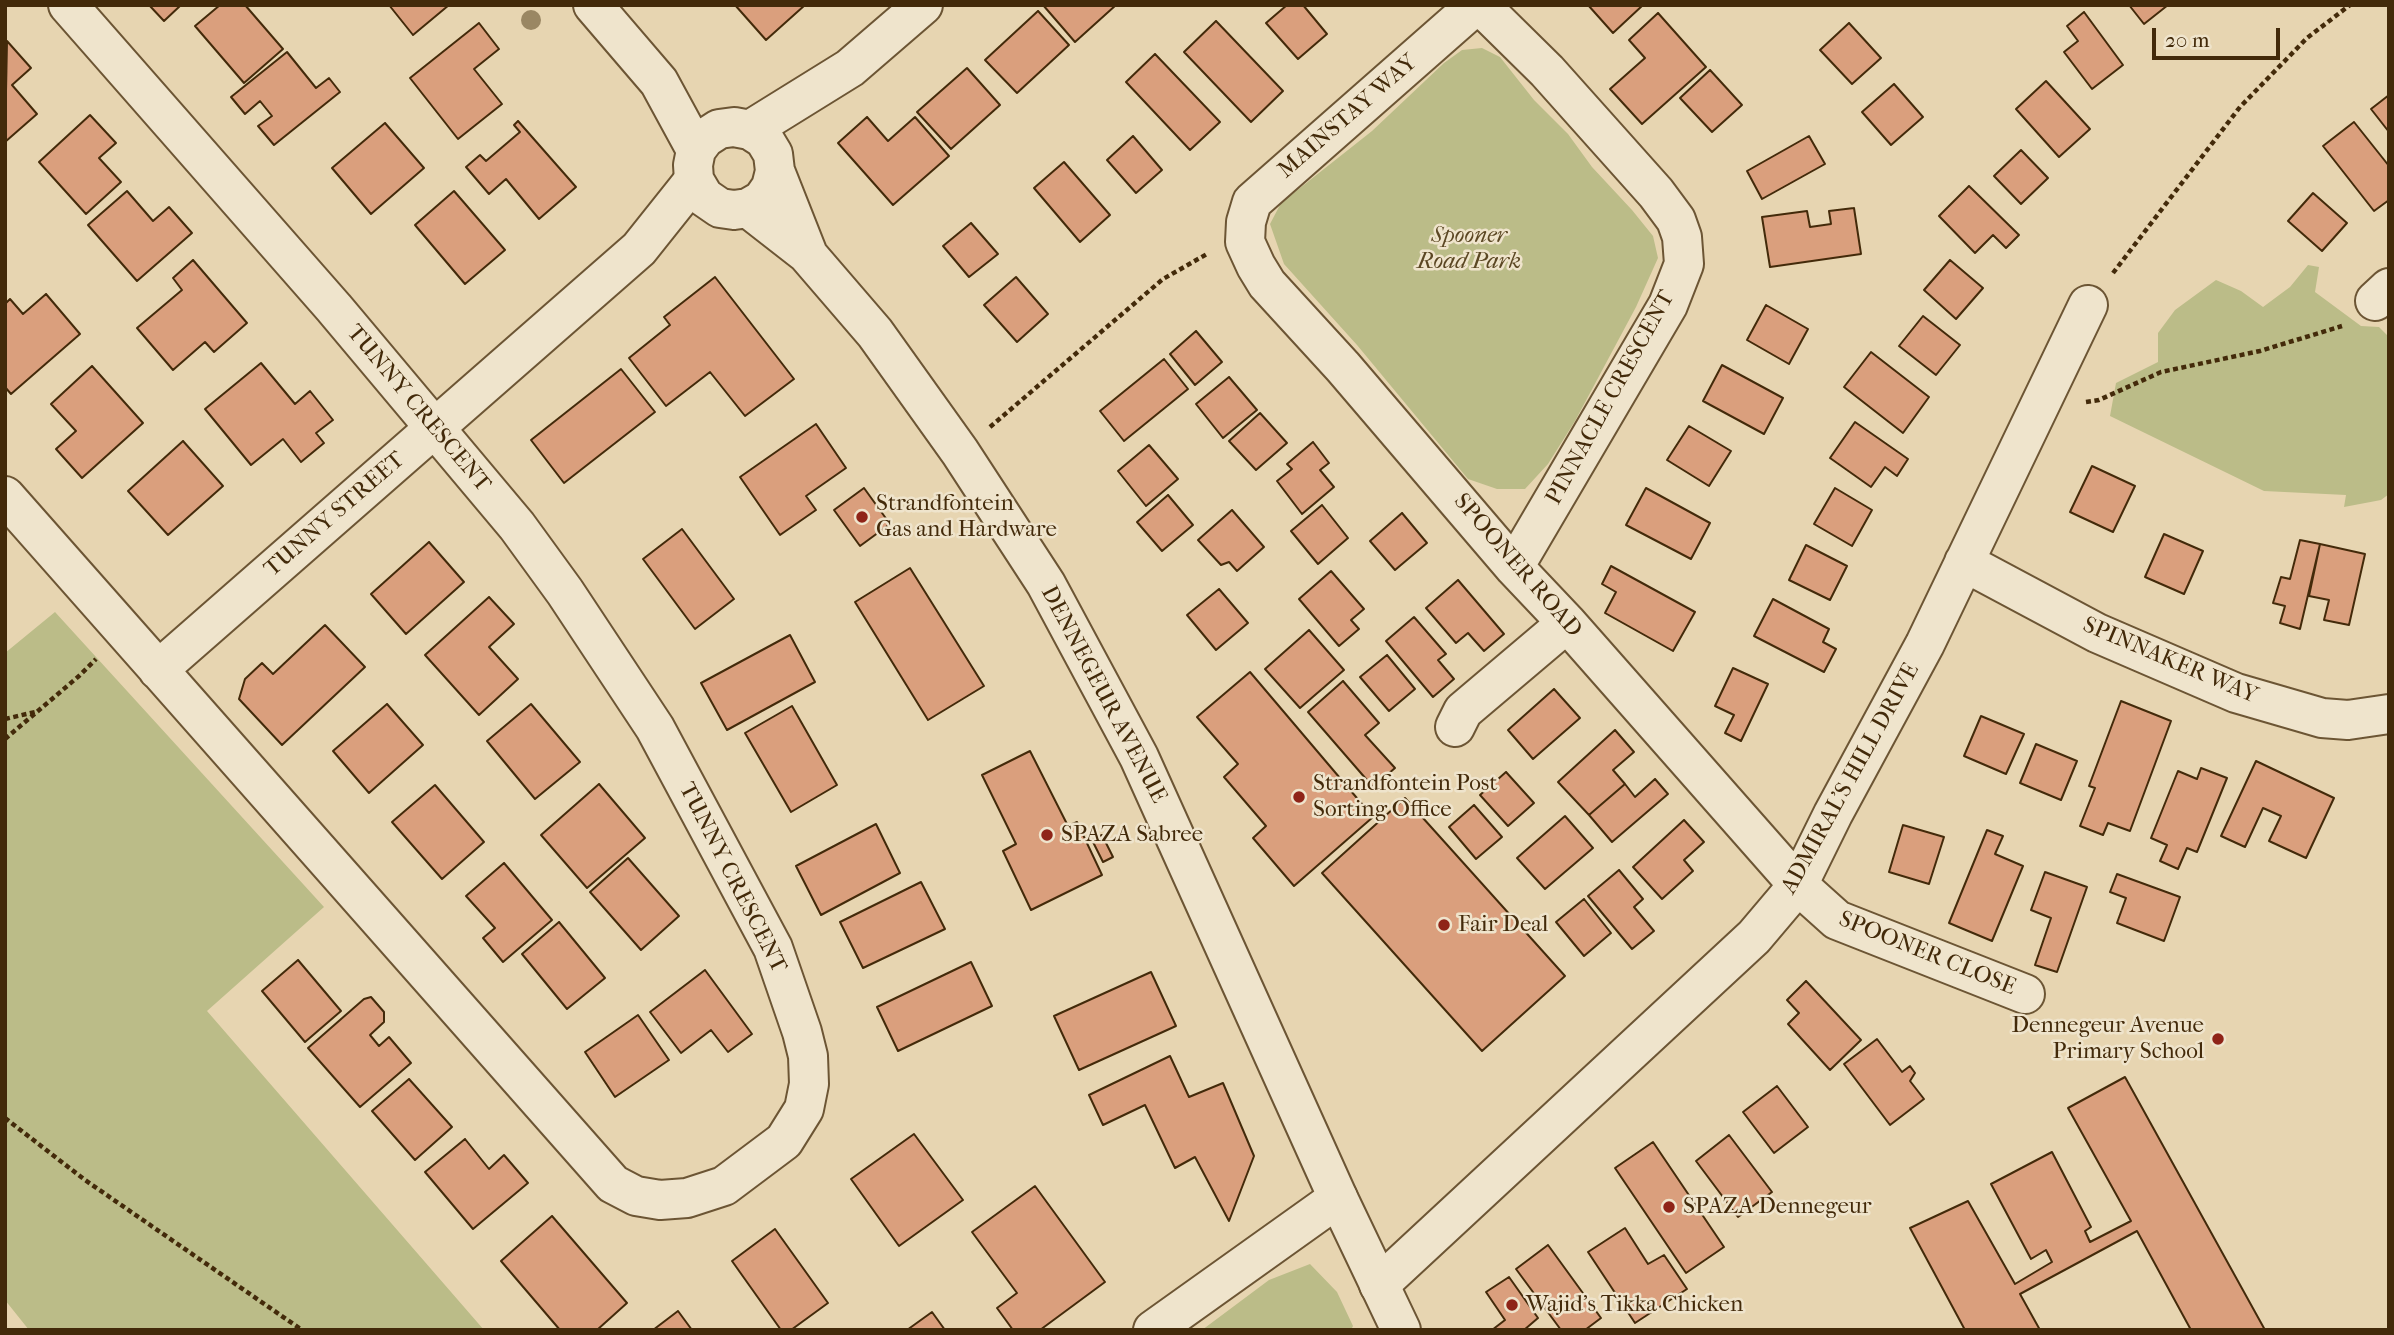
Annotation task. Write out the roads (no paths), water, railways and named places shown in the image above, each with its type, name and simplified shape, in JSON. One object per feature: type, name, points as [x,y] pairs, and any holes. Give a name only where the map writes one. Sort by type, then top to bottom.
[{"type":"street","name":"TUNNY CRESCENT","points":[[5,496],[613,1184],[636,1196],[660,1200],[687,1198],[724,1186],[784,1142],[804,1110],[810,1084],[803,1032],[773,948],[640,705],[565,592],[517,526],[334,308],[68,5]]},
{"type":"street","name":"DENNEGEUR AVENUE","points":[[593,5],[659,82],[734,152],[807,254],[875,333],[960,452],[1045,584],[1139,757],[1338,1198],[1401,1330]]},
{"type":"street","points":[[734,152],[850,68],[923,5]]},
{"type":"street","name":"MAINSTAY WAY","points":[[1245,242],[1246,222],[1252,202],[1478,5]]},
{"type":"street","name":"PINNACLE CRESCENT","points":[[1478,5],[1547,71],[1656,193],[1676,220],[1682,237],[1684,264],[1668,305],[1514,567]]},
{"type":"street","name":"TUNNY STREET","points":[[158,670],[639,249],[734,152],[771,187],[762,200],[734,208],[639,249]]},
{"type":"street","name":"DENNEGEUR AVENUE","points":[[734,152],[704,197],[734,208],[807,254]]},
{"type":"street","name":"SPOONER ROAD","points":[[1245,242],[1267,284],[1343,367],[1514,567],[1567,623],[1798,885]]},
{"type":"street","name":"ADMIRAL'S HILL DRIVE","points":[[1379,1285],[1754,937],[1798,885],[1833,814],[1925,644],[2088,305]]},
{"type":"street","name":"SPINNAKER WAY","points":[[1964,562],[2097,633],[2236,693],[2322,718],[2348,720],[2389,714]]},
{"type":"street","points":[[1455,727],[1463,711],[1567,623]]},
{"type":"street","name":"SPOONER CLOSE","points":[[1798,885],[1837,920],[2025,995]]},
{"type":"street","points":[[1153,1330],[1338,1198]]},
{"type":"place","name":"Strandfontein Gas and Hardware","points":[[862,517]]},
{"type":"place","name":"Strandfontein Post Sorting Office","points":[[1299,797]]},
{"type":"place","name":"SPAZA Sabree","points":[[1047,835]]},
{"type":"place","name":"Fair Deal","points":[[1444,925]]},
{"type":"place","name":"Dennegeur Avenue Primary School","points":[[2218,1039]]},
{"type":"place","name":"SPAZA Dennegeur","points":[[1669,1207]]},
{"type":"place","name":"Wajid's Tikka Chicken","points":[[1512,1305]]},
{"type":"park label","name":"Spooner Road Park","points":[[1469,249]]}]
